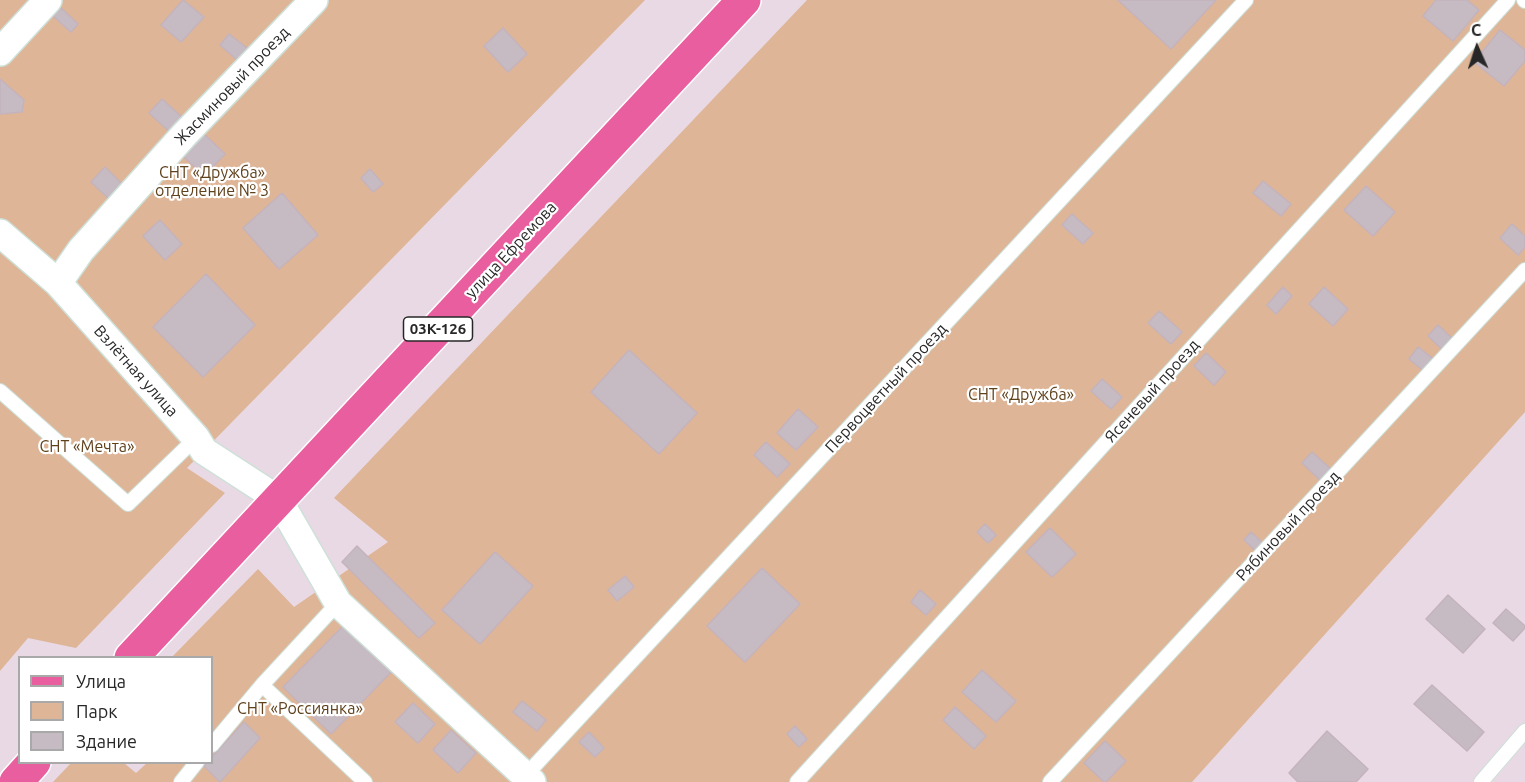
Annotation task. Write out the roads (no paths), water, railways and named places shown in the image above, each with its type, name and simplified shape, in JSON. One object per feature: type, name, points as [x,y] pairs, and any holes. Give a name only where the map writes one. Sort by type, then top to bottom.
[{"type":"main road","name":"улица Ефремова","points":[[132,656],[744,0]]},
{"type":"main road","points":[[16,782],[32,764]]},
{"type":"street","points":[[0,52],[48,0]]},
{"type":"street","name":"Жасминовый проезд","points":[[58,283],[81,250],[184,135],[314,0]]},
{"type":"street","name":"Взлётная улица","points":[[0,234],[58,283],[196,438],[204,451],[278,500]]},
{"type":"street","points":[[278,500],[338,603],[528,779]]},
{"type":"lane","name":"Первоцветный проезд","points":[[528,779],[1246,0]]},
{"type":"lane","name":"Ясеневый проезд","points":[[797,782],[1508,0]]},
{"type":"lane","name":"Рябиновый проезд","points":[[1050,782],[1525,270]]},
{"type":"lane","points":[[0,391],[128,504],[196,438]]},
{"type":"lane","points":[[213,744],[262,685],[338,603]]},
{"type":"lane","points":[[262,685],[365,782]]},
{"type":"lane","points":[[1481,782],[1525,731]]},
{"type":"lane","points":[[181,782],[195,764]]},
{"type":"park label","name":"СНТ «Дружба» отделение № 3","points":[[212,182]]},
{"type":"park label","name":"СНТ «Дружба»","points":[[1021,395]]},
{"type":"park label","name":"СНТ «Мечта»","points":[[87,447]]},
{"type":"park label","name":"СНТ «Россиянка»","points":[[300,709]]}]
